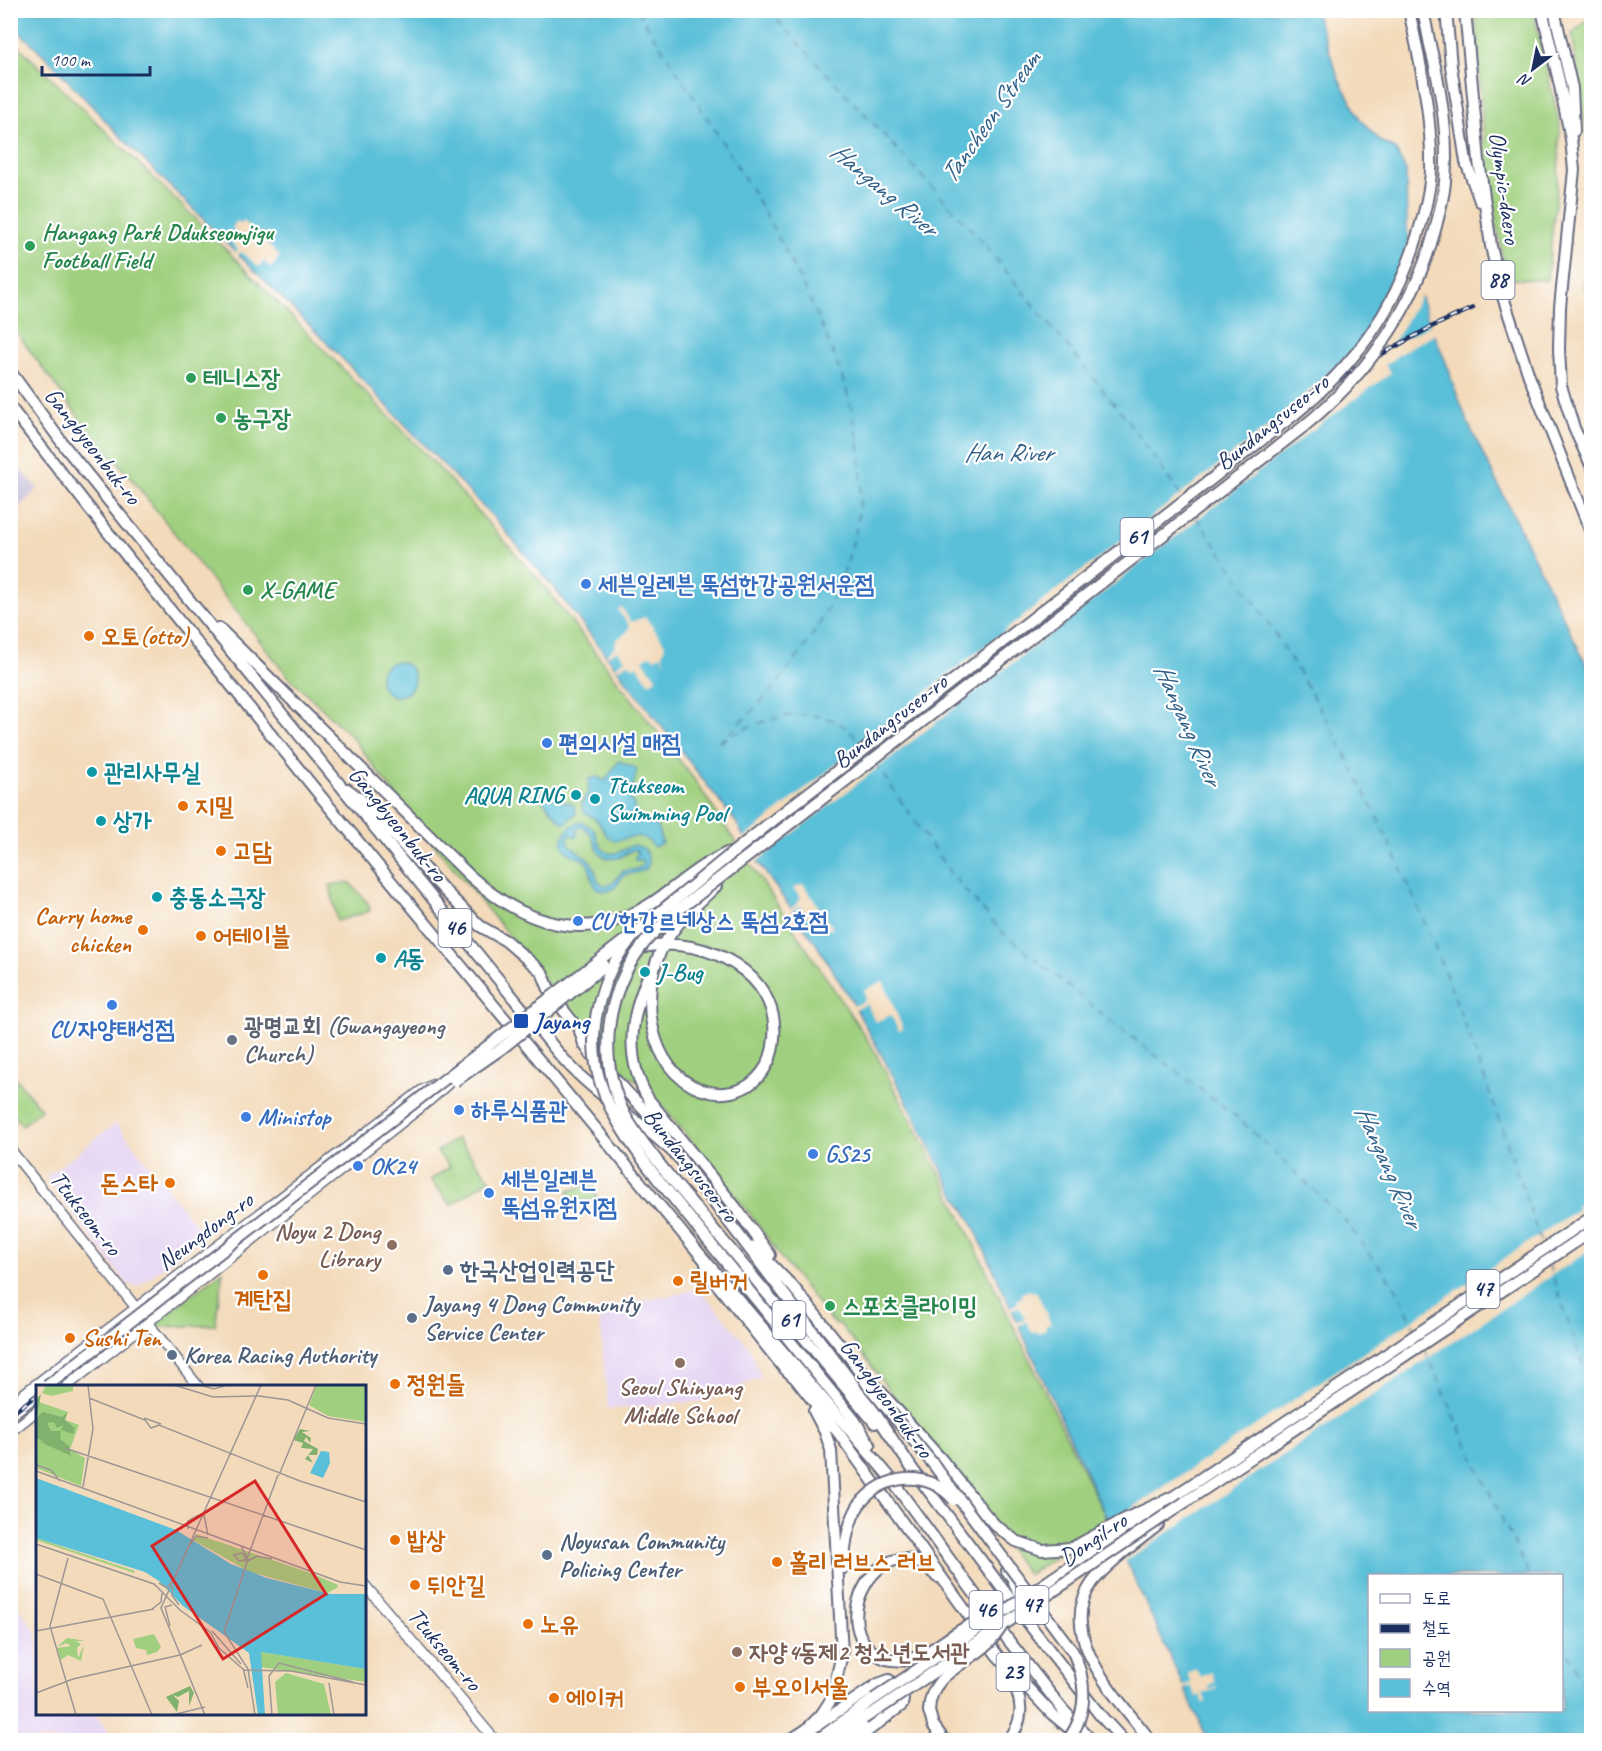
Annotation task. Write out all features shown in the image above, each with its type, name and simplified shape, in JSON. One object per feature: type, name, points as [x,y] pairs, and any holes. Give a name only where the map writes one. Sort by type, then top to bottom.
[{"type":"main road","name":"Bundangsuseo-ro","points":[[914,1470],[661,1175],[633,1147],[610,1111],[598,1077],[594,1045],[600,1000],[616,959],[627,941],[657,915],[737,848],[1295,414],[1350,362],[1376,327],[1399,287],[1415,243],[1429,187],[1431,156],[1429,117],[1409,10]]},
{"type":"main road","name":"Bundangsuseo-ro","points":[[888,1475],[855,1421],[661,1175],[635,1131],[618,1100],[613,1085],[607,1048],[613,1006],[627,970],[652,934],[712,884],[1303,427],[1337,398],[1364,368],[1394,327],[1417,283],[1432,240],[1443,192],[1446,164],[1443,121],[1437,72],[1423,10]]},
{"type":"main road","points":[[1446,10],[1451,66],[1466,162],[1487,220]]},
{"type":"main road","name":"Olympic-daero","points":[[1465,10],[1473,114],[1497,275],[1529,376],[1592,535]]},
{"type":"main road","points":[[1542,10],[1571,139],[1574,170]]},
{"type":"main road","points":[[1554,10],[1572,88],[1574,170],[1560,307],[1559,349],[1562,386],[1574,428],[1592,467]]},
{"type":"main road","points":[[1561,10],[1567,30],[1568,69]]},
{"type":"main road","name":"Gangbyeonbuk-ro","points":[[10,371],[66,448],[572,1069],[599,1093],[653,1133],[682,1161],[873,1410],[914,1470],[1032,1628],[1100,1715],[1123,1740]]},
{"type":"main road","name":"Gangbyeonbuk-ro","points":[[10,407],[118,546],[320,794],[703,1258],[888,1475],[1003,1632],[1063,1710],[1091,1740]]},
{"type":"main road","points":[[184,594],[484,888],[511,908],[536,919],[576,926],[592,926],[620,919],[646,907],[702,867],[737,848]]},
{"type":"main road","points":[[331,776],[363,801],[480,926],[506,941],[542,972],[551,994],[572,1021]]},
{"type":"main road","points":[[744,861],[669,934],[644,987],[634,1023],[632,1050],[636,1075],[649,1100],[852,1360],[942,1460],[995,1525],[1016,1541],[1042,1550],[1072,1548],[1129,1517],[1182,1498]]},
{"type":"main road","points":[[48,1385],[657,915]]},
{"type":"main road","points":[[55,1385],[431,1097],[501,1049],[604,966],[639,949],[663,946],[700,950],[737,965],[755,980],[768,999],[775,1031],[772,1054],[767,1065],[753,1082],[735,1091],[717,1093],[707,1091],[688,1083],[668,1064],[658,1045],[651,1019],[651,988],[658,958]]},
{"type":"main road","points":[[580,1031],[584,1044],[591,1054],[648,1113],[695,1177]]},
{"type":"main road","name":"Neungdong-ro","points":[[10,1404],[422,1090],[448,1078],[430,1100],[68,1385]]},
{"type":"main road","name":"Ttukseom-ro","points":[[10,1149],[197,1385]]},
{"type":"main road","name":"Dongil-ro","points":[[830,1740],[876,1704],[1182,1498],[1374,1362],[1592,1217]]},
{"type":"main road","points":[[729,1221],[793,1287]]},
{"type":"main road","name":"Dongil-ro","points":[[1182,1498],[1379,1373],[1592,1231]]},
{"type":"main road","points":[[703,1258],[712,1278],[783,1367],[820,1420],[831,1450],[842,1654],[832,1697]]},
{"type":"main road","points":[[852,1360],[867,1384],[934,1465],[1073,1652],[1083,1680],[1084,1694],[1078,1723],[1068,1740]]},
{"type":"main road","points":[[783,1367],[795,1378],[840,1435],[950,1587],[952,1593]]},
{"type":"main road","points":[[10,1415],[36,1396]]},
{"type":"main road","points":[[10,1420],[36,1400]]},
{"type":"main road","points":[[10,1432],[36,1412]]},
{"type":"main road","points":[[804,1735],[821,1715],[842,1677],[846,1658],[845,1547],[848,1528],[859,1505],[871,1492],[886,1483],[902,1478],[919,1479],[945,1491],[1013,1579],[1032,1628]]},
{"type":"main road","points":[[1150,1740],[1096,1666],[1081,1635],[1079,1621],[1082,1605],[1093,1583],[1182,1498]]},
{"type":"main road","name":"23","points":[[999,1621],[973,1624],[913,1660],[900,1662],[874,1653],[865,1642],[856,1618],[861,1593],[873,1573],[890,1562],[903,1559],[917,1562],[934,1574],[952,1593],[997,1655],[1052,1714],[1085,1740]]},
{"type":"main road","name":"Ttukseom-ro","points":[[366,1586],[495,1740]]},
{"type":"main road","points":[[944,1740],[933,1725],[929,1711],[933,1690],[942,1677],[988,1644],[999,1621]]},
{"type":"main road","points":[[997,1655],[1015,1685],[1021,1703],[1020,1719],[1008,1740]]},
{"type":"main road","points":[[804,1735],[878,1684],[889,1680],[903,1699],[902,1704],[856,1740]]},
{"type":"main road","points":[[790,1740],[804,1735],[866,1701],[876,1704],[864,1726],[844,1740]]},
{"type":"main road","name":"47","points":[[817,1740],[876,1704]]},
{"type":"shaded area","points":[[11,460],[38,488],[10,515]]},
{"type":"shaded area","points":[[116,1123],[204,1235],[137,1287],[127,1284],[46,1177]]},
{"type":"shaded area","name":"Seoul Shinyang Middle School","points":[[700,1289],[750,1348],[761,1377],[707,1401],[608,1409],[599,1310]]},
{"type":"shaded area","points":[[13,1599],[36,1632],[36,1715],[96,1715],[109,1733],[108,1740],[11,1740],[10,1601]]},
{"type":"green space","points":[[1475,11],[1533,11],[1560,125],[1558,178],[1547,280],[1506,279],[1484,144]]},
{"type":"green space","points":[[1591,18],[1591,165],[1572,33]]},
{"type":"green space","points":[[11,39],[209,232],[440,469],[540,581],[693,778],[871,1045],[941,1176],[1108,1522],[1028,1575],[840,1324],[835,1325],[781,1258],[757,1223],[649,1089],[599,1056],[542,976],[411,816],[352,737],[287,675],[126,472],[86,427],[11,325]]},
{"type":"green space","points":[[1591,165],[1591,290],[1584,289]]},
{"type":"green space","points":[[349,882],[368,903],[370,911],[337,921],[330,885]]},
{"type":"green space","points":[[13,1075],[41,1109],[22,1126],[11,1111],[11,1078]]},
{"type":"green space","points":[[457,1138],[490,1179],[451,1205],[430,1180],[450,1167],[437,1152]]},
{"type":"green space","points":[[593,1183],[597,1198],[572,1205],[568,1191]]},
{"type":"green space","points":[[223,1271],[215,1325],[156,1327],[154,1324]]},
{"type":"water","name":"Han River","points":[[10,11],[1315,11],[1339,79],[1360,119],[1380,141],[1395,149],[1406,171],[1407,230],[1419,292],[1428,320],[1468,423],[1591,674],[1591,1740],[1208,1740],[970,1218],[955,1195],[850,998],[815,942],[755,858],[736,822],[555,589],[494,518],[338,354],[120,136],[45,56],[11,24]]},
{"type":"water","points":[[397,662],[409,667],[414,679],[409,691],[397,696],[385,691],[380,679],[385,667]]},
{"type":"water","points":[[619,761],[637,769],[630,799],[634,805],[635,816],[643,823],[657,825],[663,842],[654,847],[649,841],[636,836],[614,841],[607,836],[598,821],[583,811],[582,803],[588,792],[589,779],[597,777],[605,781]]},
{"type":"water","points":[[542,791],[553,798],[573,804],[576,813],[566,823],[563,823],[538,795],[538,792]]},
{"type":"water","points":[[582,822],[594,829],[602,848],[610,853],[635,845],[645,849],[649,863],[647,867],[641,872],[624,875],[613,889],[603,891],[597,888],[587,863],[568,852],[564,847],[565,833],[577,823]],"holes":[[[580,827],[586,829],[603,856],[618,858],[635,849],[638,853],[635,860],[642,860],[643,865],[637,869],[623,871],[612,884],[604,886],[597,880],[591,862],[569,844],[568,838],[571,834],[576,837],[578,834],[576,830]]]},
{"type":"pier","points":[[237,221],[241,224],[243,221],[280,256],[271,268],[265,260],[259,267],[241,252],[238,255],[235,253],[238,249],[232,243],[231,235],[243,239],[232,229]]},
{"type":"pier","points":[[1411,234],[1422,293],[1392,345],[1433,323],[1437,333],[1405,350],[1385,365],[1391,373],[1315,428],[755,863],[742,840],[940,681],[1278,419],[1360,345],[1405,261]]},
{"type":"pier","points":[[621,607],[631,622],[645,617],[665,644],[662,655],[666,663],[660,655],[655,658],[649,655],[643,660],[656,678],[650,683],[637,665],[633,667],[628,662],[618,670],[616,667],[625,659],[617,650],[608,656],[606,654],[615,647],[616,640],[627,632],[630,626],[618,610]]},
{"type":"pier","points":[[803,884],[833,928],[829,930],[824,922],[819,925],[815,919],[809,919],[800,906],[792,911],[790,909],[801,899],[794,888]]},
{"type":"pier","points":[[883,981],[903,1029],[899,1031],[891,1015],[875,1022],[867,1004],[853,1010],[851,1007],[865,1001],[863,991]]},
{"type":"pier","points":[[1591,1195],[1591,1249],[1124,1562],[1107,1525],[1578,1209],[1576,1206]]},
{"type":"pier","points":[[1030,1290],[1036,1291],[1051,1324],[1038,1333],[1037,1331],[1032,1333],[1027,1322],[1017,1326],[1016,1323],[1025,1319],[1019,1307],[1010,1310],[1009,1308],[1018,1303],[1017,1300],[1022,1297],[1020,1294]]},
{"type":"pier","points":[[1196,1669],[1200,1677],[1211,1672],[1215,1682],[1208,1686],[1210,1689],[1216,1686],[1217,1688],[1203,1694],[1206,1702],[1204,1703],[1200,1695],[1196,1697],[1191,1686],[1182,1690],[1181,1687],[1191,1683],[1187,1673]]},
{"type":"ferry route","points":[[637,10],[739,169],[786,251],[833,352],[845,385],[858,437],[860,455],[859,512],[850,551],[837,588],[798,657],[773,688],[717,744],[734,734],[772,719],[792,715],[812,715],[831,720],[848,729],[862,745]]},
{"type":"ferry route","points":[[768,10],[974,232],[1126,418],[1181,496]]},
{"type":"ferry route","points":[[1196,517],[1240,580],[1302,678],[1340,745],[1386,835],[1459,1009],[1542,1246]]},
{"type":"ferry route","points":[[875,763],[951,874],[1002,932],[1117,1026],[1238,1118],[1343,1218],[1398,1291],[1415,1329]]},
{"type":"ferry route","points":[[1549,1265],[1592,1392]]},
{"type":"ferry route","points":[[1425,1350],[1529,1574]]},
{"type":"ferry route","points":[[1563,1642],[1592,1701]]},
{"type":"railway","points":[[48,1385],[1351,371],[1431,327],[1473,308]]},
{"type":"railway","points":[[10,1415],[36,1396]]},
{"type":"place","name":"Hangang Park Ddukseomjigu Football Field","points":[[30,246]]},
{"type":"place","name":"테니스장","points":[[191,378]]},
{"type":"place","name":"농구장","points":[[221,418]]},
{"type":"place","name":"세븐일레븐 뚝섬한강공원서운점","points":[[586,584]]},
{"type":"place","name":"X-GAME","points":[[248,590]]},
{"type":"place","name":"오토(otto)","points":[[89,636]]},
{"type":"place","name":"편의시설 매점","points":[[547,743]]},
{"type":"place","name":"관리사무실","points":[[92,772]]},
{"type":"place","name":"AQUA RING","points":[[576,795]]},
{"type":"place","name":"Ttukseom Swimming Pool","points":[[595,799]]},
{"type":"place","name":"지밀","points":[[183,806]]},
{"type":"place","name":"상가","points":[[101,821]]},
{"type":"place","name":"고담","points":[[221,851]]},
{"type":"place","name":"충동소극장","points":[[157,897]]},
{"type":"place","name":"CU 한강르네상스 뚝섬2호점","points":[[578,921]]},
{"type":"place","name":"Carry home chicken","points":[[143,930]]},
{"type":"place","name":"어테이블","points":[[201,936]]},
{"type":"place","name":"A동","points":[[381,958]]},
{"type":"place","name":"J-Bug","points":[[645,972]]},
{"type":"place","name":"CU 자양태성점","points":[[112,1005]]},
{"type":"place","name":"Jayang","points":[[521,1021]]},
{"type":"place","name":"광명교회 (Gwangayeong Church)","points":[[232,1040]]},
{"type":"place","name":"하루식품관","points":[[459,1110]]},
{"type":"place","name":"Ministop","points":[[246,1117]]},
{"type":"place","name":"GS25","points":[[813,1154]]},
{"type":"place","name":"OK24","points":[[358,1166]]},
{"type":"place","name":"돈스타","points":[[170,1183]]},
{"type":"place","name":"세븐일레븐 뚝섬유원지점","points":[[489,1193]]},
{"type":"place","name":"Noyu 2 Dong Library","points":[[392,1245]]},
{"type":"place","name":"한국산업인력공단","points":[[448,1270]]},
{"type":"place","name":"계탄집","points":[[263,1275]]},
{"type":"place","name":"릴버거","points":[[678,1281]]},
{"type":"place","name":"스포츠클라이밍","points":[[830,1306]]},
{"type":"place","name":"Jayang 4 Dong Community Service Center","points":[[412,1318]]},
{"type":"place","name":"Sushi Ten","points":[[70,1338]]},
{"type":"place","name":"Korea Racing Authority","points":[[172,1355]]},
{"type":"place","name":"Seoul Shinyang Middle School","points":[[680,1363]]},
{"type":"place","name":"정원들","points":[[395,1384]]},
{"type":"place","name":"밥상","points":[[395,1540]]},
{"type":"place","name":"Noyusan Community Policing Center","points":[[547,1555]]},
{"type":"place","name":"홀리 러브스 러브","points":[[777,1562]]},
{"type":"place","name":"뒤안길","points":[[415,1585]]},
{"type":"place","name":"노유","points":[[528,1624]]},
{"type":"place","name":"자양4동제2 청소년도서관","points":[[737,1652]]},
{"type":"place","name":"부오이서울","points":[[740,1687]]},
{"type":"place","name":"에이커","points":[[554,1698]]},
{"type":"water label","name":"Tancheon Stream","points":[[990,117]]},
{"type":"water label","name":"Hangang River","points":[[884,189]]},
{"type":"water label","name":"Hangang River","points":[[1188,724]]},
{"type":"water label","name":"Hangang River","points":[[1389,1166]]}]
